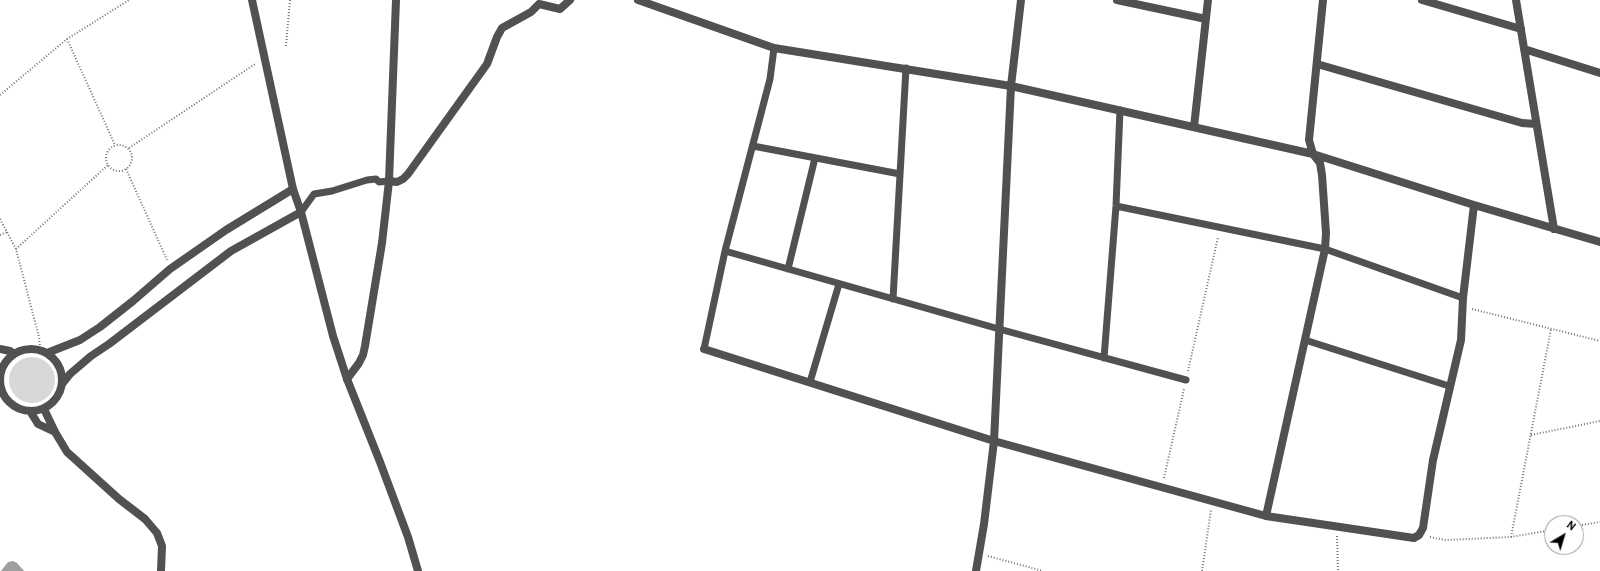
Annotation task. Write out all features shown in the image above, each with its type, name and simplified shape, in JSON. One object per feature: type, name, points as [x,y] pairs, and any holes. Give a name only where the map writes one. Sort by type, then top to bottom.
[{"type":"street","points":[[252,0],[293,189],[301,212],[334,336],[347,379],[408,536],[418,571]]},
{"type":"street","points":[[347,379],[363,355],[368,337],[389,181],[396,0]]},
{"type":"street","points":[[389,181],[397,182],[408,174],[487,64],[502,28],[531,12],[539,4],[560,9],[570,0]]},
{"type":"street","points":[[638,0],[774,48],[1011,86],[1313,154],[1474,205],[1600,242]]},
{"type":"street","points":[[976,571],[984,524],[994,441],[1011,86],[1021,0]]},
{"type":"street","points":[[1194,127],[1208,0]]},
{"type":"street","points":[[1266,516],[1325,249],[1326,232],[1322,175],[1320,163],[1313,154],[1309,140],[1323,0]]},
{"type":"street","points":[[1422,0],[1521,29]]},
{"type":"street","points":[[1516,0],[1554,229]]},
{"type":"street","points":[[1122,1],[1206,19]]},
{"type":"street","points":[[1524,49],[1600,73]]},
{"type":"street","points":[[1316,64],[1522,122],[1536,124]]},
{"type":"street","points":[[48,354],[80,340],[100,327],[170,269],[226,230],[293,189]]},
{"type":"street","points":[[704,349],[994,441],[1266,516],[1414,538],[1422,532],[1424,524],[1433,460],[1449,386],[1461,340],[1463,298],[1474,205]]},
{"type":"street","points":[[62,384],[70,374],[91,356],[231,251],[301,212]]},
{"type":"street","points":[[0,349],[10,351],[14,354]]},
{"type":"street","points":[[22,350],[40,350],[48,354],[54,359],[62,375],[62,384],[56,399],[44,409],[30,412],[21,410],[12,405],[5,397],[1,388],[0,378],[2,369],[7,360],[22,350]]},
{"type":"street","points":[[44,409],[67,452],[119,499],[145,519],[157,533],[162,546],[161,571]]},
{"type":"street","points":[[30,412],[38,424],[55,432]]},
{"type":"lane","points":[[704,349],[725,251],[770,79],[774,48]]},
{"type":"lane","points":[[892,299],[906,68]]},
{"type":"lane","points":[[1104,358],[1116,206],[1120,110]]},
{"type":"lane","points":[[753,146],[900,174]]},
{"type":"lane","points":[[788,269],[815,158]]},
{"type":"lane","points":[[301,212],[314,194],[332,191],[367,180],[376,179],[379,182],[389,181]]},
{"type":"lane","points":[[1116,206],[1325,249],[1463,298]]},
{"type":"lane","points":[[725,251],[999,329],[1186,380]]},
{"type":"lane","points":[[810,382],[839,284]]},
{"type":"lane","points":[[1305,340],[1449,386]]},
{"type":"path","points":[[0,95],[67,39],[129,0]]},
{"type":"path","points":[[286,46],[290,0]]},
{"type":"path","points":[[67,39],[115,145]]},
{"type":"path","points":[[129,148],[265,58]]},
{"type":"path","points":[[122,144],[129,148],[131,152],[133,160],[126,170],[114,170],[108,165],[106,153],[115,145],[122,144]]},
{"type":"path","points":[[16,249],[108,165]]},
{"type":"path","points":[[126,170],[170,269]]},
{"type":"path","points":[[0,219],[16,249],[39,337],[40,350]]},
{"type":"path","points":[[1162,487],[1220,227]]},
{"type":"path","points":[[0,235],[6,232]]},
{"type":"path","points":[[1463,306],[1600,341]]},
{"type":"path","points":[[1511,537],[1552,329]]},
{"type":"path","points":[[1531,435],[1600,421]]},
{"type":"path","points":[[1202,571],[1213,501]]},
{"type":"path","points":[[1584,525],[1600,522]]},
{"type":"path","points":[[1336,526],[1338,571]]},
{"type":"path","points":[[1422,532],[1431,538],[1445,540],[1511,537],[1544,531]]},
{"type":"path","points":[[979,553],[1043,571]]},
{"type":"shaded area","points":[[32,357],[45,361],[51,367],[55,380],[51,393],[45,399],[32,403],[19,399],[13,393],[9,380],[13,367],[19,361]]},
{"type":"shaded area","points":[[13,561],[17,563],[24,571],[1,571],[8,562]]}]
